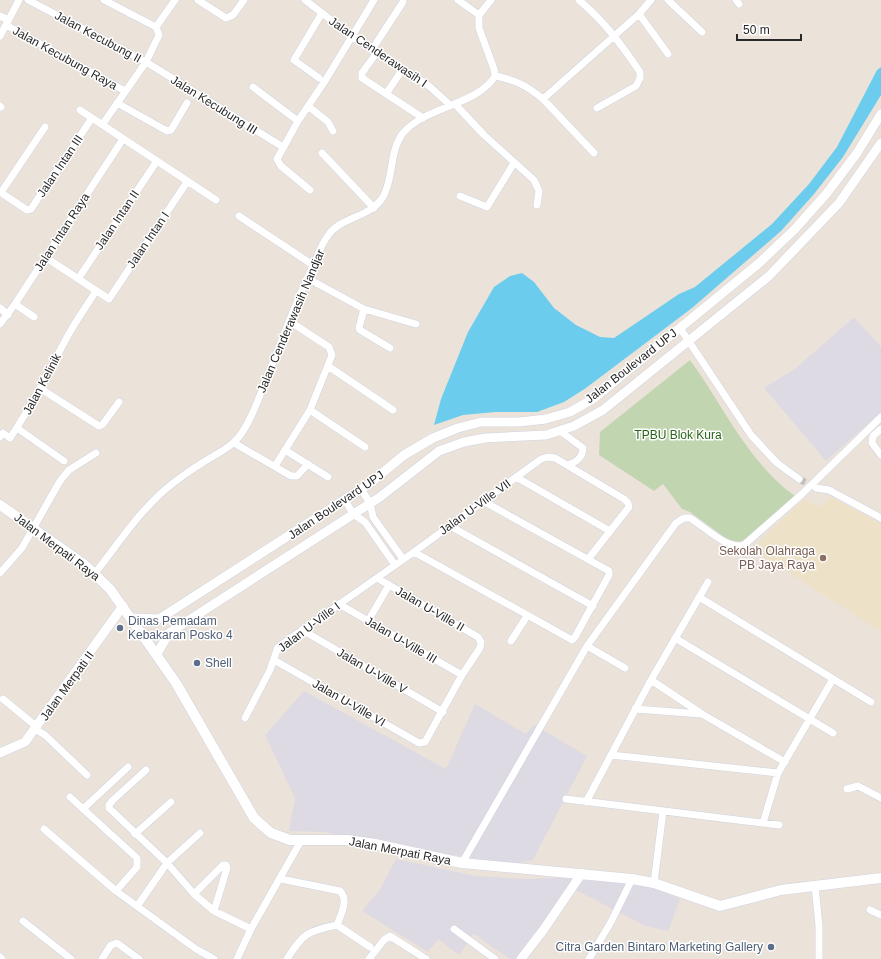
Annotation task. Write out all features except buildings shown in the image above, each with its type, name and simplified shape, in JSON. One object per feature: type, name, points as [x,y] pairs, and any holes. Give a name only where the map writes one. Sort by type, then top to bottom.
[{"type":"main road","name":"Jalan Merpati Raya","points":[[0,505],[95,573],[123,606],[176,683],[254,818],[271,833],[290,840],[348,840],[375,844],[462,863],[582,873],[632,879],[654,883],[720,906],[781,890],[881,878]]},
{"type":"street","points":[[0,36],[19,0]]},
{"type":"street","name":"Jalan Kecubung II","points":[[28,0],[146,62]]},
{"type":"street","points":[[104,0],[157,28]]},
{"type":"street","points":[[102,125],[146,62],[159,38],[157,28],[175,0]]},
{"type":"street","points":[[198,0],[226,18],[233,15],[244,0]]},
{"type":"street","name":"Jalan Cenderawasih I","points":[[305,0],[374,52],[429,86],[452,105],[534,180],[539,191],[538,205]]},
{"type":"street","points":[[310,190],[279,164],[277,158],[298,121],[374,0]]},
{"type":"street","points":[[458,0],[480,15]]},
{"type":"street","points":[[491,0],[480,15],[479,28],[495,76],[519,82],[543,99],[594,153]]},
{"type":"street","points":[[579,0],[598,16],[614,35],[640,72],[639,82],[597,108]]},
{"type":"street","points":[[543,99],[639,14],[651,0]]},
{"type":"street","points":[[668,0],[702,32]]},
{"type":"street","points":[[403,2],[362,76],[386,94],[423,118]]},
{"type":"street","points":[[319,78],[294,60],[322,13]]},
{"type":"street","points":[[639,14],[668,54]]},
{"type":"street","name":"Jalan Kecubung Raya","points":[[0,16],[7,23],[125,91]]},
{"type":"street","name":"Jalan Kecubung III","points":[[146,62],[283,147]]},
{"type":"street","points":[[386,94],[400,73]]},
{"type":"street","name":"Jalan Cenderawasih Nandjar","points":[[95,573],[142,514],[171,485],[234,443],[244,430],[255,408],[289,321],[325,239],[333,229],[374,208],[386,190],[393,158],[402,134],[423,118],[487,87],[495,76]]},
{"type":"street","points":[[253,87],[298,121]]},
{"type":"street","points":[[118,103],[166,131],[171,130],[187,103]]},
{"type":"street","points":[[308,106],[328,122],[333,131]]},
{"type":"street","points":[[80,110],[216,200]]},
{"type":"street","name":"Jalan Boulevard UPJ","points":[[159,619],[345,500],[404,455],[433,438],[458,428],[481,422],[519,422],[546,419],[570,412],[593,399],[758,264],[794,230],[827,193],[857,152],[881,114]]},
{"type":"street","name":"Jalan Intan III","points":[[45,127],[3,189],[3,194],[25,210],[31,209],[92,118]]},
{"type":"street","name":"Jalan Intan Raya","points":[[0,324],[15,304],[123,139]]},
{"type":"street","name":"Jalan Boulevard UPJ","points":[[157,654],[169,633],[370,503],[439,451],[464,442],[485,438],[546,435],[574,426],[603,410],[769,276],[839,203],[881,143]]},
{"type":"street","points":[[322,153],[374,208]]},
{"type":"street","name":"Jalan Intan II","points":[[78,279],[157,161]]},
{"type":"street","points":[[460,196],[487,207],[514,163]]},
{"type":"street","name":"Jalan Intan I","points":[[96,290],[109,299],[187,182]]},
{"type":"street","points":[[239,216],[313,265]]},
{"type":"street","points":[[45,257],[96,290]]},
{"type":"street","points":[[307,278],[364,309],[416,324]]},
{"type":"street","name":"Jalan Kelinik","points":[[64,462],[18,428],[41,389],[66,339],[96,290]]},
{"type":"street","points":[[15,304],[34,317]]},
{"type":"street","points":[[0,308],[8,314]]},
{"type":"street","points":[[364,309],[359,328],[360,330],[390,348]]},
{"type":"street","points":[[275,466],[310,410],[332,355],[329,347],[289,321]]},
{"type":"street","points":[[680,328],[751,435],[777,463],[799,479]]},
{"type":"street","points":[[328,366],[393,410]]},
{"type":"street","points":[[41,389],[99,426],[103,424],[119,402]]},
{"type":"street","points":[[310,410],[365,447]]},
{"type":"street","points":[[462,863],[587,646],[680,520],[690,518],[704,526],[725,542],[738,547],[744,545],[802,495],[881,417]]},
{"type":"street","points":[[0,437],[3,433],[10,438],[18,428]]},
{"type":"street","points":[[881,429],[873,436],[872,443],[881,455]]},
{"type":"street","points":[[560,431],[583,448],[582,454],[577,460],[567,465]]},
{"type":"street","points":[[234,443],[293,477],[297,476],[308,464]]},
{"type":"street","points":[[285,450],[328,477]]},
{"type":"street","points":[[0,573],[22,548],[60,481],[69,470],[96,453]]},
{"type":"street","name":"Jalan U-Ville VII","points":[[403,560],[541,459],[548,457],[555,458],[567,465]]},
{"type":"street","points":[[567,465],[624,499],[628,503],[629,507],[589,558]]},
{"type":"street","points":[[516,477],[610,530]]},
{"type":"street","points":[[816,488],[829,490],[881,518]]},
{"type":"street","points":[[361,489],[370,503],[373,517],[403,560]]},
{"type":"street","points":[[345,500],[353,514],[365,522],[395,565]]},
{"type":"street","points":[[414,552],[572,640],[609,575],[609,571],[589,558],[484,501]]},
{"type":"street","points":[[365,522],[373,517]]},
{"type":"street","points":[[450,526],[592,606]]},
{"type":"street","name":"Jalan U-Ville I","points":[[245,718],[274,660],[278,647],[403,560]]},
{"type":"street","name":"Jalan U-Ville II","points":[[377,578],[478,637],[481,642],[480,648],[462,675]]},
{"type":"street","points":[[586,802],[651,680],[708,582]]},
{"type":"street","points":[[368,621],[389,585]]},
{"type":"street","points":[[699,597],[871,702]]},
{"type":"street","name":"Jalan U-Ville III","points":[[339,604],[462,675]]},
{"type":"street","name":"Jalan Merpati II","points":[[0,753],[20,746],[36,728],[123,606]]},
{"type":"street","points":[[511,641],[527,616]]},
{"type":"street","points":[[132,618],[159,619],[169,633]]},
{"type":"street","name":"Jalan U-Ville V","points":[[302,630],[443,712]]},
{"type":"street","points":[[675,638],[833,733]]},
{"type":"street","points":[[587,646],[625,668]]},
{"type":"street","name":"Jalan U-Ville VI","points":[[274,660],[419,743],[425,742],[443,712]]},
{"type":"street","points":[[443,712],[462,675]]},
{"type":"street","points":[[763,823],[778,773],[833,679]]},
{"type":"street","points":[[651,680],[702,714],[785,762]]},
{"type":"street","points":[[3,700],[45,735],[87,776]]},
{"type":"street","points":[[635,709],[702,714]]},
{"type":"street","points":[[611,755],[778,773]]},
{"type":"street","points":[[83,809],[128,767]]},
{"type":"street","points":[[146,770],[109,805],[109,808],[167,863],[194,894],[214,911],[251,929]]},
{"type":"street","points":[[847,789],[858,786],[881,798]]},
{"type":"street","points":[[70,797],[137,858],[137,867],[116,891]]},
{"type":"street","points":[[566,800],[779,825]]},
{"type":"street","points":[[135,834],[171,802]]},
{"type":"street","points":[[654,883],[662,811]]},
{"type":"street","points":[[44,829],[116,891],[138,905],[196,949],[214,959]]},
{"type":"street","points":[[138,905],[167,863],[200,833]]},
{"type":"street","points":[[237,959],[251,929],[281,879],[302,839]]},
{"type":"street","points":[[194,894],[223,865],[226,865],[227,868],[214,911]]},
{"type":"street","points":[[521,959],[544,929],[582,873]]},
{"type":"street","points":[[281,879],[340,891],[344,895],[344,902],[338,925]]},
{"type":"street","points":[[589,959],[611,922],[632,879]]},
{"type":"street","points":[[815,886],[819,926],[818,959]]},
{"type":"street","points":[[870,910],[881,915]]},
{"type":"street","points":[[23,921],[71,959]]},
{"type":"street","points":[[287,959],[303,936],[320,928],[338,925],[370,947]]},
{"type":"street","points":[[454,929],[495,959]]},
{"type":"street","points":[[369,959],[384,940],[390,936],[426,959]]},
{"type":"street","points":[[102,959],[111,945],[117,943],[139,959]]},
{"type":"shaded area","points":[[854,317],[881,347],[881,412],[826,461],[764,388],[795,369]]},
{"type":"shaded area","name":"Sekolah Olahraga PB Jaya Raya","points":[[831,497],[881,524],[881,632],[779,566],[750,550],[805,499],[819,507]]},
{"type":"shaded area","points":[[304,691],[446,769],[475,704],[526,734],[534,725],[587,756],[533,860],[515,864],[445,854],[325,832],[289,831],[295,798],[265,735]]},
{"type":"shaded area","points":[[396,859],[476,876],[527,879],[582,877],[651,886],[680,899],[668,931],[645,926],[574,889],[522,959],[510,959],[474,934],[459,955],[438,939],[428,952],[362,911],[379,891]]},
{"type":"green space","name":"TPBU Blok Kura","points":[[690,360],[737,432],[763,467],[778,483],[795,496],[746,539],[739,542],[727,539],[690,512],[682,509],[663,484],[654,491],[599,455],[600,432]]},
{"type":"water","points":[[881,67],[881,95],[843,157],[814,194],[781,231],[692,308],[586,388],[564,402],[537,412],[495,412],[463,415],[434,425],[441,399],[468,332],[494,287],[510,276],[522,273],[534,282],[554,308],[576,325],[600,337],[614,338],[679,294],[695,287],[772,224],[809,184],[837,147],[877,70]]},
{"type":"tunnel","points":[[799,479],[816,488]]},
{"type":"place","name":"Sekolah Olahraga PB Jaya Raya","points":[[823,558]]},
{"type":"place","name":"Dinas Pemadam Kebakaran Posko 4","points":[[120,628]]},
{"type":"place","name":"Shell","points":[[197,663]]},
{"type":"place","name":"Citra Garden Bintaro Marketing Gallery","points":[[771,947]]}]
